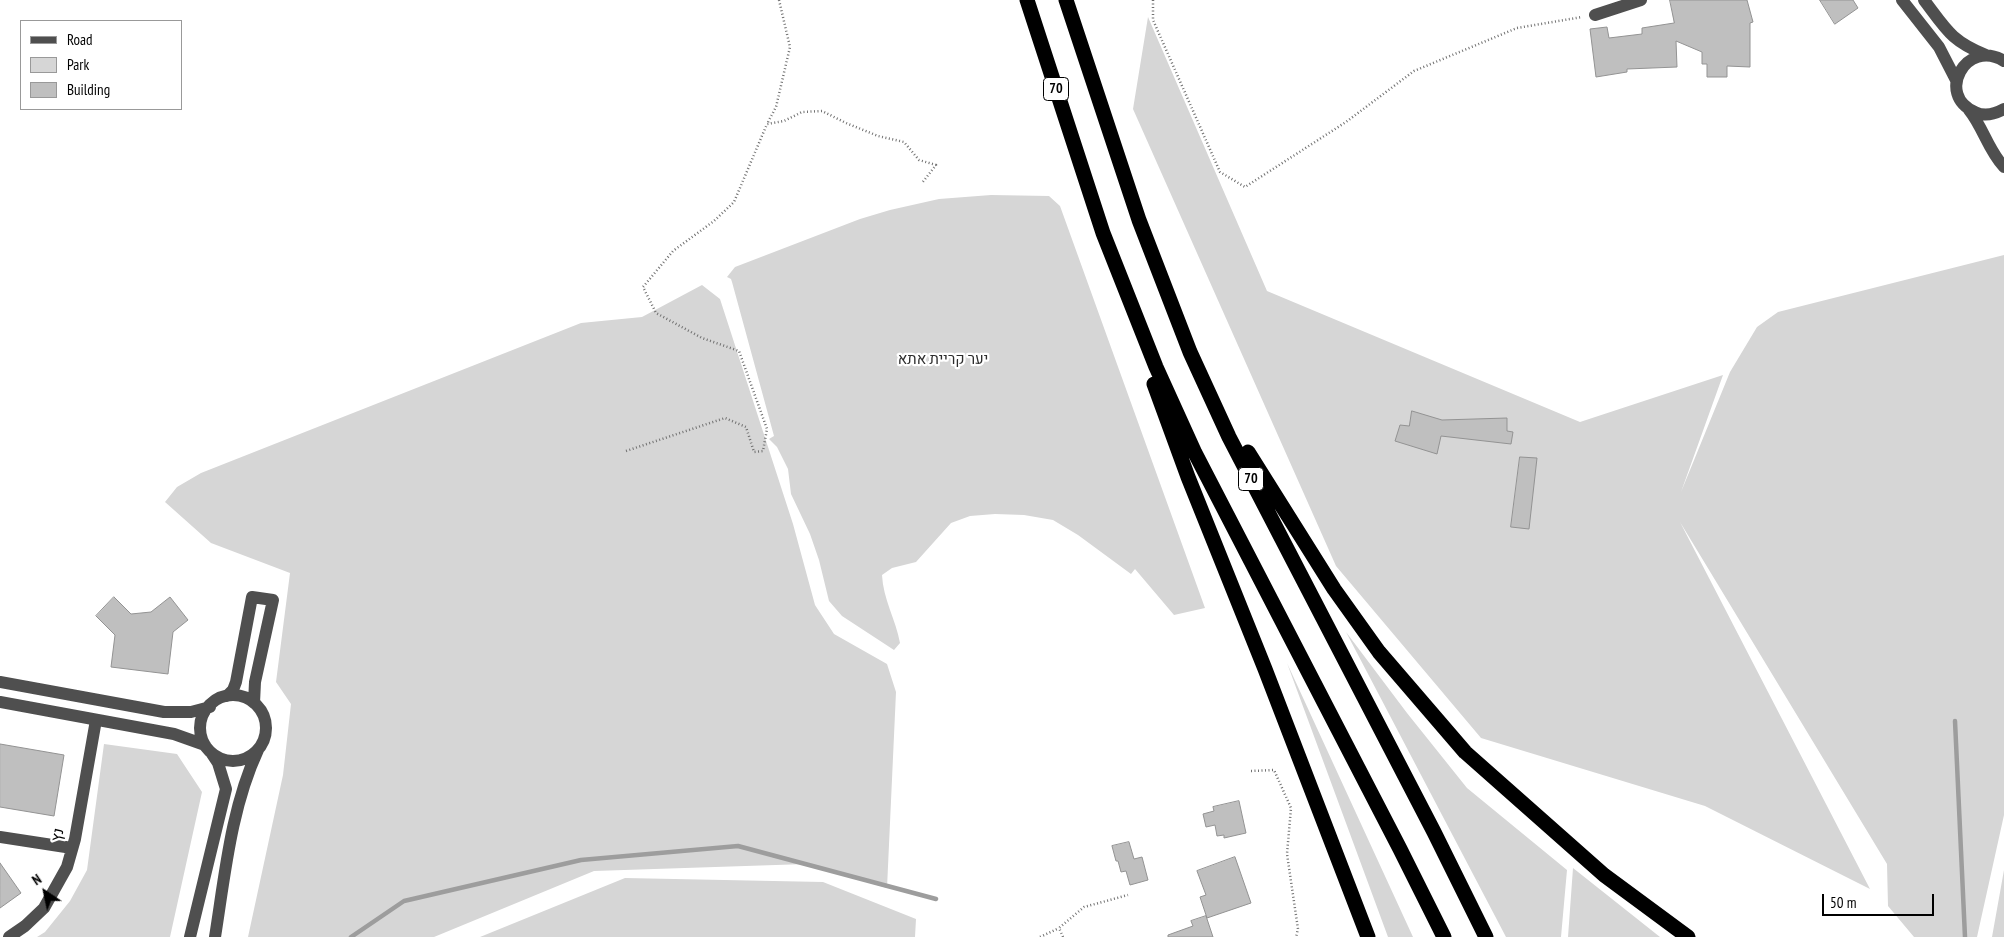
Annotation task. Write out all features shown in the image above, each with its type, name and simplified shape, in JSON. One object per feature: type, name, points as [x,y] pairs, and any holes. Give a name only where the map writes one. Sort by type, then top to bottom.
[{"type":"highway","name":"70","points":[[1027,0],[1085,179],[1130,303],[1156,367],[1195,453],[1444,937]]},
{"type":"highway","name":"70","points":[[1066,0],[1124,176],[1190,352],[1229,437],[1434,832],[1486,937]]},
{"type":"highway","points":[[1085,179],[1156,390],[1188,477],[1265,669],[1368,937]]},
{"type":"highway","points":[[1165,289],[1257,469],[1334,589],[1379,652],[1465,752],[1604,875],[1688,937]]},
{"type":"street","points":[[1595,15],[1641,0]]},
{"type":"street","points":[[1902,0],[1939,47],[1956,80],[1958,97],[1974,116],[1992,150],[2004,167]]},
{"type":"street","points":[[1924,0],[1952,37],[1970,49],[1997,57]]},
{"type":"street","points":[[1956,80],[1960,70],[1967,62],[1976,57],[1997,57]]},
{"type":"street","points":[[1969,110],[1978,114],[1988,115],[2004,109]]},
{"type":"street","points":[[227,696],[233,690],[236,682],[252,597],[273,600],[255,682],[254,703]]},
{"type":"street","points":[[0,682],[164,712],[191,712],[210,707]]},
{"type":"street","points":[[190,937],[226,789],[218,763],[208,748],[201,732],[201,721],[206,710],[217,700],[227,696],[239,696],[258,707],[264,717],[266,728],[264,739],[249,770],[236,816],[215,937]]},
{"type":"street","points":[[0,702],[174,734],[208,748],[219,758],[230,761],[252,756],[259,749]]},
{"type":"street","name":"נץ","points":[[9,937],[25,926],[44,908],[66,868],[72,848],[96,720]]},
{"type":"street","points":[[0,837],[72,848]]},
{"type":"path","points":[[626,450],[725,418],[746,427],[754,452],[763,451],[767,429],[740,351],[702,338],[656,313],[643,287],[672,251],[714,221],[734,202],[776,107],[790,47],[779,0]]},
{"type":"path","points":[[1153,0],[1153,20],[1220,172],[1245,187],[1346,122],[1414,72],[1517,28],[1595,15]]},
{"type":"path","points":[[767,124],[784,121],[802,112],[822,111],[878,136],[904,142],[920,160],[936,165],[922,183]]},
{"type":"path","points":[[1251,771],[1274,770],[1290,808],[1287,854],[1298,929],[1296,937]]},
{"type":"path","points":[[1040,937],[1059,928],[1084,907],[1128,895]]},
{"type":"path","points":[[1059,928],[1063,937]]},
{"type":"green space","points":[[1148,17],[1267,291],[1580,422],[1723,375],[1681,492],[1730,372],[1757,327],[1778,312],[2004,255],[2004,815],[1977,937],[1914,937],[1888,906],[1887,864],[1680,522],[1870,889],[1705,806],[1481,738],[1336,566],[1133,109]]},
{"type":"green space","name":"יער קריית אתא","points":[[991,195],[1049,196],[1060,206],[1205,608],[1174,615],[1135,569],[1131,574],[1078,535],[1053,520],[1024,515],[995,514],[970,516],[951,523],[916,562],[892,568],[882,575],[885,593],[900,643],[894,650],[842,616],[829,601],[819,560],[810,534],[791,494],[788,469],[777,447],[769,439],[774,436],[732,282],[727,277],[735,267],[860,219],[939,199]]},
{"type":"green space","points":[[702,285],[720,299],[793,524],[815,605],[834,634],[887,664],[896,692],[887,888],[806,864],[594,871],[434,937],[248,937],[283,775],[291,704],[276,682],[290,573],[211,543],[165,502],[177,487],[201,473],[581,323],[642,317]]},
{"type":"green space","points":[[1346,632],[1467,788],[1567,870],[1561,937],[1506,937]]},
{"type":"green space","points":[[1287,663],[1413,937],[1388,937]]},
{"type":"green space","points":[[104,744],[177,754],[202,792],[170,937],[37,937],[45,932],[70,901],[87,870]]},
{"type":"green space","points":[[1573,868],[1660,937],[1568,937]]},
{"type":"green space","points":[[2004,870],[2004,937],[1992,937]]},
{"type":"green space","points":[[625,878],[823,882],[916,919],[915,937],[480,937]]},
{"type":"building","points":[[1670,0],[1747,0],[1753,22],[1750,23],[1750,67],[1727,66],[1727,77],[1707,77],[1707,64],[1702,64],[1702,52],[1676,41],[1677,67],[1627,69],[1627,72],[1596,77],[1590,29],[1607,27],[1609,38],[1642,34],[1642,28],[1674,23]]},
{"type":"building","points":[[1820,0],[1853,0],[1858,8],[1835,24]]},
{"type":"building","points":[[1412,411],[1442,420],[1507,418],[1507,431],[1513,432],[1511,444],[1441,436],[1437,454],[1395,441],[1400,425],[1409,426]]},
{"type":"building","points":[[1520,457],[1537,458],[1529,529],[1511,527]]},
{"type":"building","points":[[114,597],[131,614],[151,612],[170,597],[188,620],[173,632],[168,674],[111,667],[115,635],[96,616]]},
{"type":"building","points":[[0,744],[64,755],[54,816],[0,807]]},
{"type":"building","points":[[1239,801],[1246,833],[1224,838],[1224,835],[1217,836],[1215,825],[1206,827],[1203,814],[1214,811],[1213,807]]},
{"type":"building","points":[[1129,842],[1134,859],[1142,857],[1148,880],[1130,885],[1126,871],[1121,872],[1112,846]]},
{"type":"building","points":[[1235,857],[1251,903],[1207,918],[1200,897],[1206,895],[1197,871]]},
{"type":"building","points":[[0,863],[21,893],[0,908]]},
{"type":"building","points":[[1206,916],[1213,937],[1168,937],[1168,935],[1193,926],[1191,921]]},
{"type":"waterway","points":[[1955,721],[1965,937]]},
{"type":"waterway","points":[[351,937],[404,901],[581,860],[738,846],[936,899]]}]
